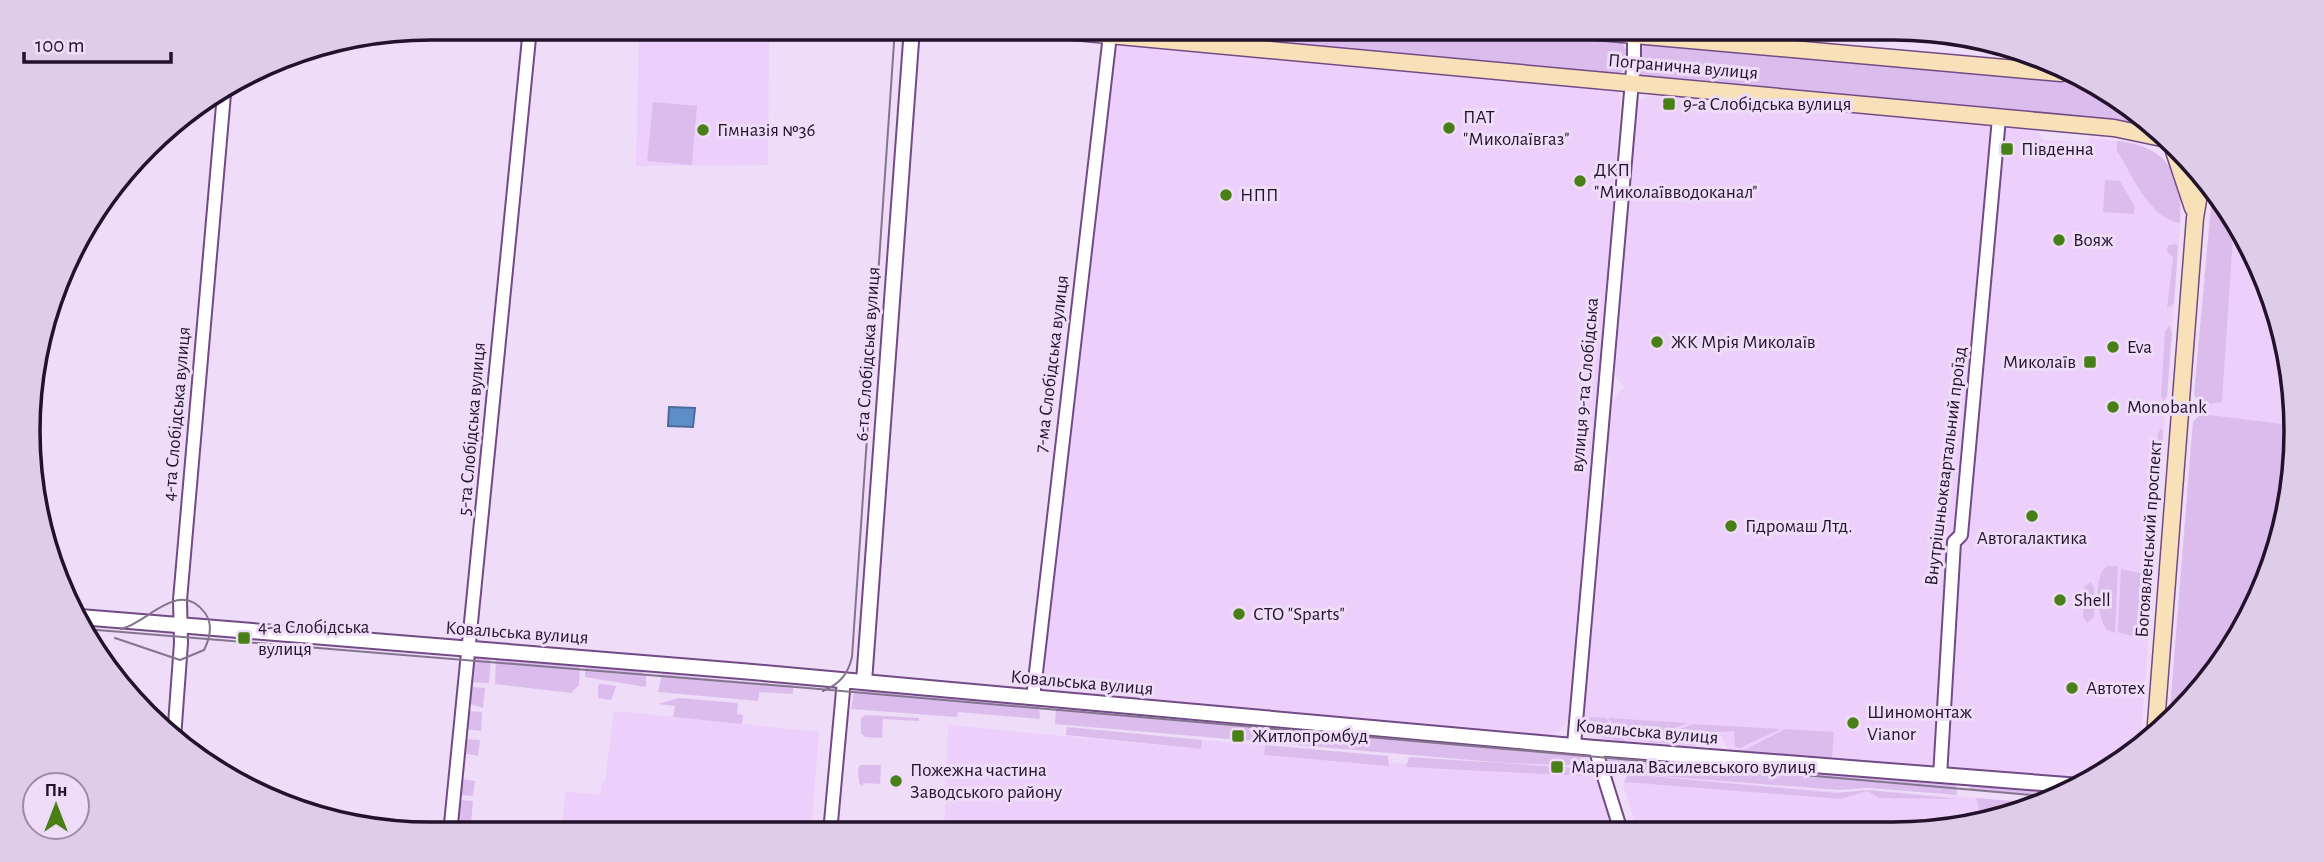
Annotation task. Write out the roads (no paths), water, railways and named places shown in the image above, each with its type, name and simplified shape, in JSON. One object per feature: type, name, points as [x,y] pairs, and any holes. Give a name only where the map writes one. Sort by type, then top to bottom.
[{"type":"main road","name":"Погранична вулиця","points":[[1173,40],[2114,128],[2150,136]]},
{"type":"main road","name":"Погранична вулиця","points":[[1717,40],[2046,72]]},
{"type":"main road","name":"Богоявленський проспект","points":[[2180,166],[2195,218]]},
{"type":"main road","name":"Богоявленський проспект","points":[[2156,720],[2195,218],[2200,189]]},
{"type":"main road","points":[[2195,218],[2205,195]]},
{"type":"street","name":"5-та Слобідська вулиця","points":[[451,822],[529,40]]},
{"type":"street","name":"6-та Слобідська вулиця","points":[[864,682],[911,40]]},
{"type":"street","name":"7-ма Слобідська вулиця","points":[[1033,698],[1109,40]]},
{"type":"street","name":"вулиця 9-та Слобідська","points":[[1574,745],[1634,40]]},
{"type":"street","name":"4-та Слобідська вулиця","points":[[175,726],[181,586],[223,100]]},
{"type":"street","name":"Внутрішньоквартальний проїзд","points":[[1940,776],[1954,542],[1961,535],[1999,118]]},
{"type":"street","name":"Ковальська вулиця","points":[[88,618],[844,680],[1595,748],[2059,784]]},
{"type":"street","points":[[831,822],[844,680]]},
{"type":"street","points":[[1595,748],[1618,822]]},
{"type":"water","points":[[669,407],[695,408],[693,427],[668,426]]},
{"type":"tram line","points":[[823,691],[842,678],[852,657],[894,40]]},
{"type":"tram line","points":[[115,638],[180,660],[204,650],[210,626],[205,613],[195,603],[185,600],[174,601],[121,629]]},
{"type":"tram line","points":[[95,630],[796,687],[2034,795]]},
{"type":"place","name":"9-а Слобідська вулиця","points":[[1669,104]]},
{"type":"place","name":"ПАТ \"Миколаївгаз\"","points":[[1449,128]]},
{"type":"place","name":"Гімназія №36","points":[[703,130]]},
{"type":"place","name":"Південна","points":[[2007,149]]},
{"type":"place","name":"ДКП \"Миколаївводоканал\"","points":[[1580,181]]},
{"type":"place","name":"НПП","points":[[1226,195]]},
{"type":"place","name":"Вояж","points":[[2059,240]]},
{"type":"place","name":"ЖК Мрія Миколаїв","points":[[1657,342]]},
{"type":"place","name":"Eva","points":[[2113,347]]},
{"type":"place","name":"Миколаїв","points":[[2090,362]]},
{"type":"place","name":"Monobank","points":[[2113,407]]},
{"type":"place","name":"Автогалактика","points":[[2032,516]]},
{"type":"place","name":"Гідромаш Лтд.","points":[[1731,526]]},
{"type":"place","name":"Shell","points":[[2060,600]]},
{"type":"place","name":"СТО \"Sparts\"","points":[[1239,614]]},
{"type":"place","name":"4-а Слобідська вулиця","points":[[244,638]]},
{"type":"place","name":"Автотех","points":[[2072,688]]},
{"type":"place","name":"Шиномонтаж Vianor","points":[[1853,723]]},
{"type":"place","name":"Житлопромбуд","points":[[1238,736]]},
{"type":"place","name":"Маршала Василевського вулиця","points":[[1557,767]]},
{"type":"place","name":"Пожежна частина Заводського району","points":[[896,781]]}]
